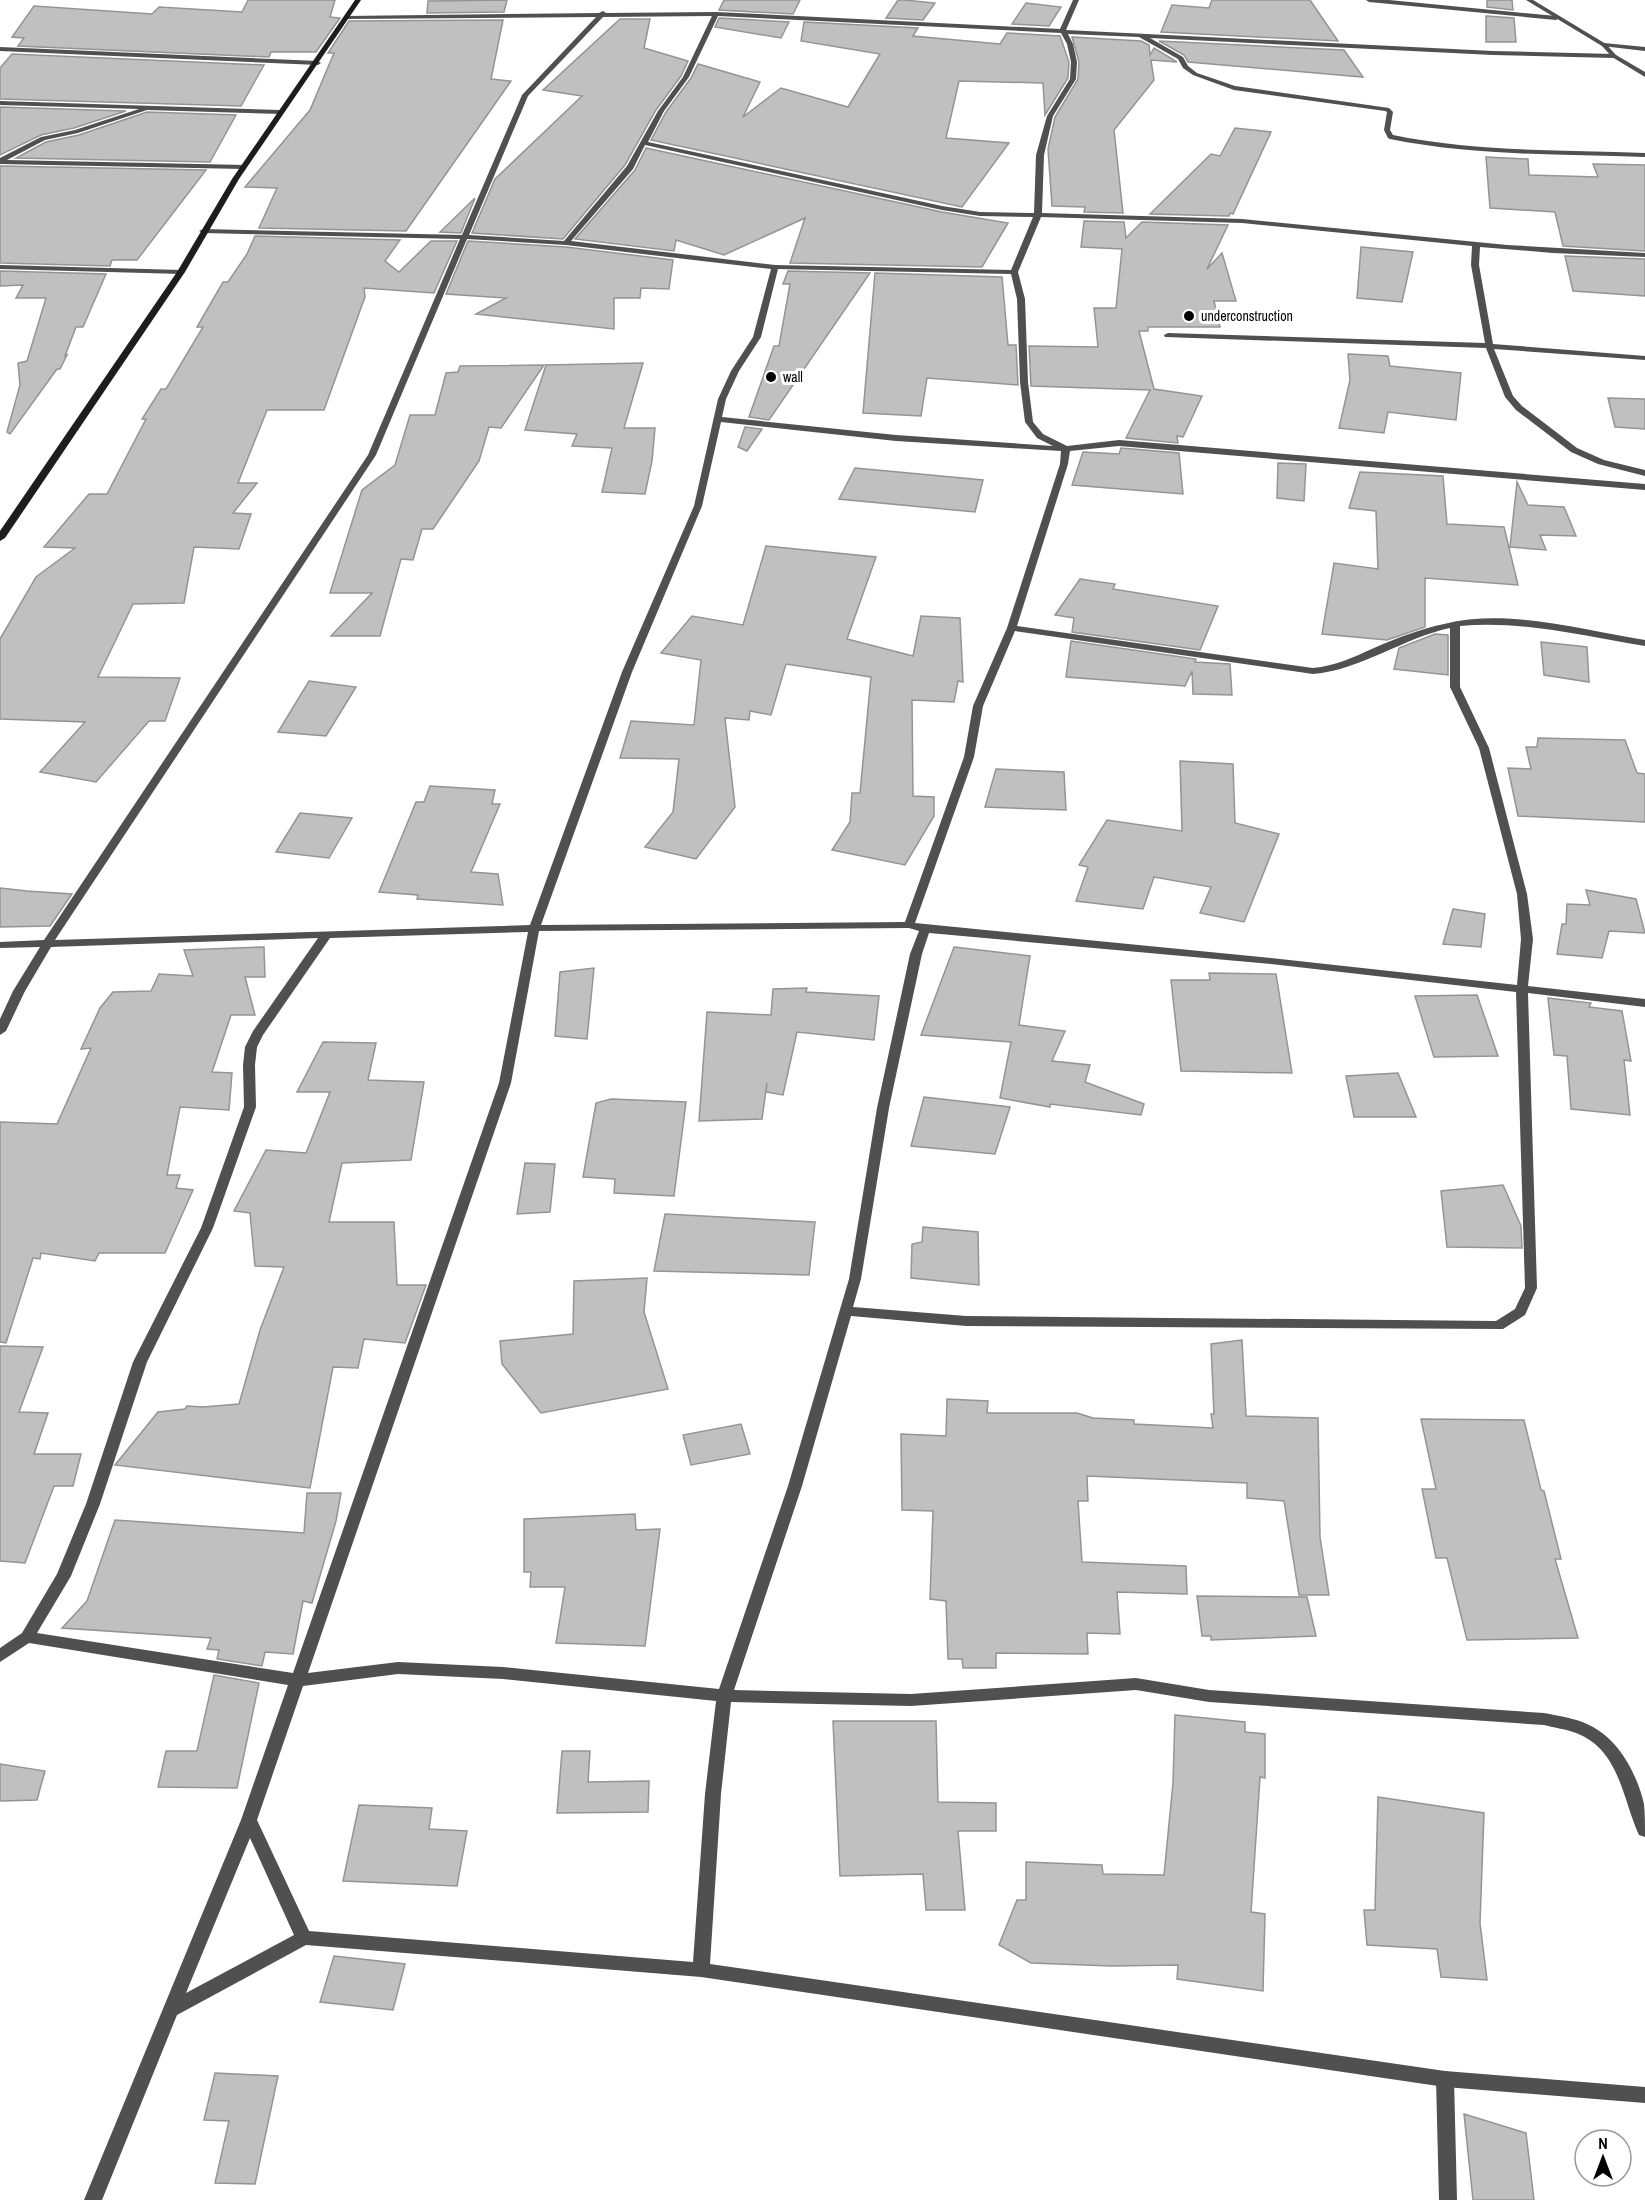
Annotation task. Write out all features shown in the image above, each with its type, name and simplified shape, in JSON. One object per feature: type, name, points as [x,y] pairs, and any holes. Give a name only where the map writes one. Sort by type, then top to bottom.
[{"type":"main road","points":[[0,538],[181,272],[203,231],[243,167],[318,63],[358,0]]},
{"type":"street","points":[[1066,449],[1040,436],[1029,422],[1024,382],[1021,299],[1014,272],[1038,215],[1040,155],[1050,116],[1073,79],[1074,63],[1070,44],[1063,30],[1076,0]]},
{"type":"street","points":[[1369,0],[1556,18]]},
{"type":"street","points":[[1529,0],[1604,45],[1614,56],[1645,75]]},
{"type":"street","points":[[347,18],[603,13],[716,14],[1137,33],[1493,53],[1614,56]]},
{"type":"street","points":[[0,1031],[19,991],[47,944],[372,455],[525,95],[603,13]]},
{"type":"street","points":[[567,243],[630,167],[661,111],[686,77],[716,14]]},
{"type":"street","points":[[1137,33],[1180,58],[1185,67],[1195,74],[1234,88],[1387,109],[1390,112],[1387,130],[1390,137],[1464,149],[1645,155]]},
{"type":"street","points":[[1604,45],[1645,49]]},
{"type":"street","points":[[0,50],[318,63]]},
{"type":"street","points":[[0,103],[281,112]]},
{"type":"street","points":[[0,161],[43,138],[76,132],[150,108]]},
{"type":"street","points":[[644,143],[942,208],[980,214],[1254,222],[1476,246],[1645,255]]},
{"type":"street","points":[[0,161],[243,167]]},
{"type":"street","points":[[203,231],[466,237],[567,243],[775,267],[1014,272]]},
{"type":"street","points":[[1476,246],[1475,265],[1489,346],[1509,397],[1519,408],[1574,450],[1601,462],[1645,473]]},
{"type":"street","points":[[0,267],[181,272]]},
{"type":"street","points":[[93,2200],[249,1820],[506,1083],[534,928],[627,672],[698,506],[722,399],[735,370],[757,337],[775,267]]},
{"type":"street","points":[[1168,335],[1489,346],[1645,358]]},
{"type":"street","points":[[718,419],[896,438],[1066,449],[1119,443],[1645,487]]},
{"type":"street","points":[[909,925],[969,757],[978,706],[1012,628],[1064,464],[1066,449]]},
{"type":"street","points":[[1012,628],[1313,671],[1330,670],[1403,639],[1455,624],[1499,623],[1645,644]]},
{"type":"street","points":[[846,1311],[966,1321],[1498,1326],[1520,1312],[1531,1288],[1522,988],[1527,939],[1522,894],[1485,748],[1455,687],[1455,624]]},
{"type":"street","points":[[0,945],[534,928],[909,925],[926,929],[1099,944],[1645,1003]]},
{"type":"street","points":[[701,1970],[713,1794],[724,1696],[795,1486],[855,1279],[883,1108],[916,954],[926,929]]},
{"type":"street","points":[[0,1656],[27,1637],[64,1576],[93,1504],[140,1362],[207,1228],[250,1107],[251,1047],[257,1034],[327,933]]},
{"type":"street","points":[[27,1637],[298,1680],[398,1668],[503,1673],[724,1696],[911,1700],[1136,1684],[1209,1696],[1544,1719],[1585,1730],[1605,1743],[1626,1775],[1645,1830]]},
{"type":"street","points":[[249,1820],[304,1938]]},
{"type":"street","points":[[171,2010],[304,1938],[701,1970],[1444,2079],[1645,2095]]},
{"type":"street","points":[[1444,2079],[1448,2200]]},
{"type":"building","points":[[248,0],[335,0],[330,17],[340,18],[316,52],[271,52],[269,57],[18,46],[24,38],[12,37],[34,6],[152,14],[159,7],[242,12]]},
{"type":"building","points":[[507,0],[504,12],[427,13],[428,1]]},
{"type":"building","points":[[724,0],[800,0],[793,14],[719,10]]},
{"type":"building","points":[[898,0],[935,3],[923,20],[886,18]]},
{"type":"building","points":[[1212,0],[1310,0],[1338,41],[1161,32],[1172,5],[1209,8]]},
{"type":"building","points":[[1487,0],[1512,0],[1513,10],[1487,7]]},
{"type":"building","points":[[1026,3],[1061,7],[1049,26],[1012,24]]},
{"type":"building","points":[[1486,16],[1514,18],[1516,42],[1486,42]]},
{"type":"building","points":[[719,18],[789,22],[781,38],[715,27]]},
{"type":"building","points":[[620,19],[650,19],[644,48],[688,61],[681,76],[656,110],[625,165],[563,239],[472,233],[495,179],[582,96],[543,90]]},
{"type":"building","points":[[503,20],[491,79],[511,81],[406,231],[259,228],[277,188],[245,187],[310,110],[334,53],[328,53],[349,21]]},
{"type":"building","points":[[804,22],[918,28],[913,36],[1000,44],[1007,33],[1060,36],[1069,62],[1068,78],[1045,115],[1043,83],[959,81],[946,138],[1009,143],[962,207],[651,140],[666,112],[691,78],[698,64],[760,82],[743,117],[781,88],[848,107],[880,54],[801,41]]},
{"type":"building","points":[[1072,37],[1141,41],[1149,45],[1150,55],[1154,48],[1177,62],[1151,60],[1154,80],[1114,130],[1123,213],[1084,212],[1085,207],[1052,206],[1048,149],[1055,117],[1078,79],[1079,62]]},
{"type":"building","points":[[1159,41],[1344,50],[1363,77],[1188,62],[1184,55]]},
{"type":"building","points":[[12,54],[264,65],[241,106],[0,99],[0,68]]},
{"type":"building","points":[[0,107],[126,111],[74,128],[41,135],[0,155]]},
{"type":"building","points":[[147,112],[236,115],[210,162],[16,158],[46,142],[79,135]]},
{"type":"building","points":[[1235,128],[1271,132],[1233,214],[1230,213],[1229,216],[1150,214],[1211,154],[1220,156]]},
{"type":"building","points":[[646,148],[942,212],[1008,223],[982,267],[790,263],[805,218],[724,255],[676,240],[674,251],[575,239],[635,170]]},
{"type":"building","points":[[1486,157],[1528,159],[1529,175],[1598,177],[1593,164],[1645,165],[1645,251],[1563,246],[1555,212],[1490,208]]},
{"type":"building","points":[[0,166],[206,170],[137,260],[112,260],[110,266],[0,263]]},
{"type":"building","points":[[475,198],[461,233],[440,232]]},
{"type":"building","points":[[1084,221],[1124,222],[1126,238],[1142,222],[1228,225],[1207,269],[1222,253],[1236,301],[1214,301],[1220,327],[1148,327],[1148,331],[1139,331],[1154,389],[1202,396],[1183,437],[1177,436],[1178,443],[1126,438],[1150,390],[1031,386],[1029,346],[1098,347],[1094,308],[1116,308],[1122,249],[1081,247]]},
{"type":"building","points":[[255,236],[400,240],[385,261],[399,272],[431,241],[457,241],[434,293],[364,288],[365,297],[324,410],[267,410],[238,483],[257,483],[233,513],[251,514],[239,549],[194,547],[184,603],[133,604],[98,677],[180,678],[165,721],[149,721],[96,782],[40,772],[85,722],[0,719],[0,639],[36,577],[75,548],[44,547],[89,494],[107,494],[146,419],[142,419],[161,389],[166,389],[203,327],[197,327],[223,282],[228,282],[247,254]]},
{"type":"building","points":[[468,241],[566,247],[673,260],[669,289],[641,288],[640,298],[614,298],[614,329],[476,314],[506,298],[446,294]]},
{"type":"building","points":[[1361,247],[1413,252],[1402,302],[1357,298]]},
{"type":"building","points":[[1565,256],[1645,259],[1645,296],[1573,291]]},
{"type":"building","points":[[0,271],[106,274],[83,327],[76,327],[60,369],[57,369],[10,434],[7,432],[20,385],[18,363],[27,361],[46,298],[16,298],[23,285],[0,286]]},
{"type":"building","points":[[788,271],[870,273],[769,420],[749,417],[774,346],[779,346],[790,284],[783,284]]},
{"type":"building","points":[[875,273],[1002,277],[1008,345],[1016,345],[1018,385],[927,378],[921,416],[863,413]]},
{"type":"building","points":[[1348,354],[1388,356],[1390,366],[1461,373],[1456,420],[1388,412],[1384,433],[1339,428],[1350,380]]},
{"type":"building","points":[[643,363],[624,428],[655,428],[652,461],[645,494],[602,492],[612,448],[572,446],[577,434],[525,430],[546,365]]},
{"type":"building","points":[[544,365],[501,428],[489,427],[479,461],[433,529],[422,529],[413,560],[401,559],[380,636],[331,636],[372,593],[330,593],[362,490],[395,465],[410,415],[435,415],[446,373],[458,372],[460,366]]},
{"type":"building","points":[[1608,398],[1645,399],[1645,429],[1615,427]]},
{"type":"building","points":[[745,427],[762,429],[747,451],[738,447]]},
{"type":"building","points":[[1121,448],[1179,453],[1183,494],[1072,485],[1083,452],[1119,454]]},
{"type":"building","points":[[1278,463],[1306,464],[1304,501],[1277,498]]},
{"type":"building","points":[[855,468],[983,480],[975,512],[839,499]]},
{"type":"building","points":[[1360,472],[1443,476],[1447,524],[1504,527],[1518,585],[1425,578],[1425,627],[1387,640],[1322,634],[1334,563],[1378,569],[1376,511],[1349,508]]},
{"type":"building","points":[[1517,482],[1528,505],[1564,507],[1576,536],[1540,535],[1546,550],[1510,547]]},
{"type":"building","points":[[766,546],[876,557],[847,639],[913,656],[921,616],[960,618],[963,682],[958,681],[954,702],[912,700],[913,796],[934,797],[934,816],[905,865],[832,850],[850,822],[852,793],[860,793],[871,677],[786,664],[771,715],[750,711],[749,720],[725,718],[735,807],[696,859],[645,847],[673,812],[679,759],[620,758],[631,721],[694,725],[701,660],[661,653],[692,616],[743,625]]},
{"type":"building","points":[[1080,579],[1115,584],[1113,589],[1218,606],[1200,650],[1072,632],[1074,618],[1055,615]]},
{"type":"building","points":[[1435,634],[1448,635],[1448,675],[1394,669],[1399,648]]},
{"type":"building","points":[[1071,641],[1196,659],[1195,662],[1230,664],[1232,695],[1193,694],[1192,671],[1185,686],[1066,677]]},
{"type":"building","points":[[1541,642],[1587,647],[1589,682],[1544,675]]},
{"type":"building","points":[[309,681],[356,687],[326,736],[278,732]]},
{"type":"building","points":[[1538,738],[1625,740],[1637,773],[1645,774],[1645,822],[1518,816],[1508,768],[1531,769],[1526,747],[1537,747]]},
{"type":"building","points":[[1180,761],[1233,764],[1235,823],[1279,834],[1244,922],[1200,913],[1211,887],[1154,877],[1143,909],[1076,901],[1088,867],[1079,865],[1107,820],[1182,831]]},
{"type":"building","points":[[996,769],[1064,772],[1066,810],[985,807]]},
{"type":"building","points":[[430,786],[495,790],[492,804],[500,804],[471,872],[498,874],[503,905],[417,899],[418,895],[379,892],[416,802],[424,802]]},
{"type":"building","points":[[300,813],[352,818],[329,858],[276,852]]},
{"type":"building","points":[[0,888],[72,894],[50,926],[0,927]]},
{"type":"building","points":[[1586,890],[1636,899],[1645,933],[1609,931],[1602,958],[1557,954],[1562,924],[1566,924],[1567,904],[1590,905]]},
{"type":"building","points":[[1453,909],[1485,914],[1481,947],[1443,944]]},
{"type":"building","points":[[264,947],[265,977],[245,977],[255,1015],[231,1015],[212,1072],[232,1073],[229,1110],[180,1107],[167,1175],[180,1175],[176,1188],[193,1190],[165,1253],[99,1253],[95,1261],[41,1253],[40,1259],[33,1258],[6,1343],[0,1342],[0,1122],[57,1124],[91,1048],[81,1049],[100,1008],[113,992],[151,991],[159,974],[193,976],[184,950]]},
{"type":"building","points":[[954,947],[1030,956],[1019,1025],[1065,1031],[1052,1061],[1090,1065],[1085,1082],[1144,1104],[1141,1115],[1050,1104],[1050,1107],[1000,1098],[1011,1042],[921,1035]]},
{"type":"building","points":[[594,968],[587,1039],[555,1036],[560,972]]},
{"type":"building","points":[[1209,973],[1276,974],[1292,1073],[1181,1071],[1171,980],[1210,980]]},
{"type":"building","points":[[807,988],[806,992],[879,996],[874,1040],[797,1032],[783,1095],[766,1092],[767,1083],[762,1119],[699,1121],[707,1012],[771,1015],[773,989]]},
{"type":"building","points":[[1477,995],[1498,1056],[1434,1057],[1415,996]]},
{"type":"building","points":[[1548,998],[1591,1003],[1589,1007],[1622,1011],[1631,1061],[1624,1060],[1630,1115],[1571,1109],[1567,1056],[1554,1055]]},
{"type":"building","points":[[323,1042],[376,1043],[368,1080],[424,1082],[411,1160],[342,1163],[329,1222],[394,1222],[397,1285],[426,1285],[405,1343],[364,1339],[358,1368],[333,1367],[310,1488],[115,1465],[158,1412],[185,1409],[187,1406],[239,1404],[260,1330],[284,1267],[255,1266],[250,1213],[234,1211],[266,1150],[306,1153],[330,1092],[297,1092]]},
{"type":"building","points":[[1398,1073],[1416,1117],[1354,1117],[1346,1076]]},
{"type":"building","points":[[924,1097],[1010,1107],[995,1154],[911,1146]]},
{"type":"building","points":[[611,1099],[686,1102],[674,1196],[614,1193],[615,1179],[583,1177],[596,1103]]},
{"type":"building","points":[[525,1163],[555,1164],[550,1212],[517,1214]]},
{"type":"building","points":[[1503,1185],[1521,1226],[1522,1248],[1447,1247],[1441,1191]]},
{"type":"building","points":[[665,1214],[815,1222],[809,1275],[654,1271]]},
{"type":"building","points":[[923,1227],[978,1232],[979,1285],[911,1278],[912,1244],[922,1242]]},
{"type":"building","points":[[647,1278],[644,1312],[668,1389],[541,1413],[502,1364],[500,1341],[573,1334],[574,1281]]},
{"type":"building","points":[[1242,1340],[1246,1416],[1318,1418],[1320,1537],[1329,1595],[1299,1595],[1284,1501],[1247,1498],[1247,1483],[1087,1476],[1088,1501],[1078,1501],[1082,1562],[1186,1566],[1187,1594],[1117,1592],[1120,1634],[1087,1633],[1088,1654],[996,1653],[996,1668],[963,1668],[962,1659],[948,1659],[946,1601],[930,1599],[933,1511],[902,1510],[901,1434],[946,1436],[947,1399],[988,1401],[987,1413],[1077,1413],[1093,1418],[1134,1420],[1134,1424],[1213,1428],[1211,1344]]},
{"type":"building","points":[[0,1346],[43,1347],[19,1412],[48,1413],[34,1454],[81,1454],[73,1486],[54,1486],[25,1563],[0,1561]]},
{"type":"building","points":[[1421,1419],[1524,1420],[1561,1559],[1555,1559],[1578,1638],[1467,1640],[1447,1558],[1436,1558],[1422,1489],[1436,1489]]},
{"type":"building","points":[[741,1424],[750,1454],[691,1465],[683,1435]]},
{"type":"building","points":[[307,1493],[341,1493],[336,1521],[312,1603],[303,1601],[293,1654],[265,1652],[262,1666],[217,1659],[219,1650],[207,1649],[211,1638],[62,1628],[87,1601],[115,1520],[304,1533]]},
{"type":"building","points":[[635,1514],[636,1530],[660,1529],[645,1646],[556,1643],[565,1587],[530,1587],[531,1572],[524,1572],[524,1519]]},
{"type":"building","points":[[1197,1596],[1307,1597],[1316,1636],[1211,1640],[1211,1636],[1202,1636]]},
{"type":"building","points":[[214,1675],[259,1683],[237,1788],[158,1787],[166,1751],[197,1751]]},
{"type":"building","points":[[1175,1715],[1245,1722],[1245,1732],[1265,1734],[1265,1778],[1260,1777],[1251,1912],[1265,1914],[1263,1991],[1177,1979],[1178,1965],[1111,1966],[1031,1963],[999,1945],[1017,1900],[1026,1900],[1026,1862],[1102,1865],[1103,1874],[1164,1875],[1173,1783]]},
{"type":"building","points":[[833,1721],[936,1721],[938,1802],[996,1803],[996,1831],[958,1831],[965,1910],[926,1910],[923,1874],[840,1876]]},
{"type":"building","points":[[562,1751],[590,1751],[588,1782],[649,1781],[648,1812],[557,1813]]},
{"type":"building","points":[[0,1764],[45,1771],[37,1800],[0,1801]]},
{"type":"building","points":[[1378,1797],[1484,1813],[1480,1923],[1487,1980],[1441,1977],[1437,1949],[1367,1945],[1364,1910],[1375,1910]]},
{"type":"building","points":[[359,1805],[432,1808],[429,1829],[467,1831],[457,1886],[343,1881]]},
{"type":"building","points":[[334,1956],[405,1964],[393,2010],[320,2002]]},
{"type":"building","points":[[215,2073],[278,2076],[255,2184],[215,2183],[229,2121],[204,2120]]},
{"type":"building","points":[[1464,2114],[1526,2133],[1534,2200],[1473,2200]]},
{"type":"place","name":"underconstruction","points":[[1189,316]]},
{"type":"place","name":"wall","points":[[771,377]]}]
